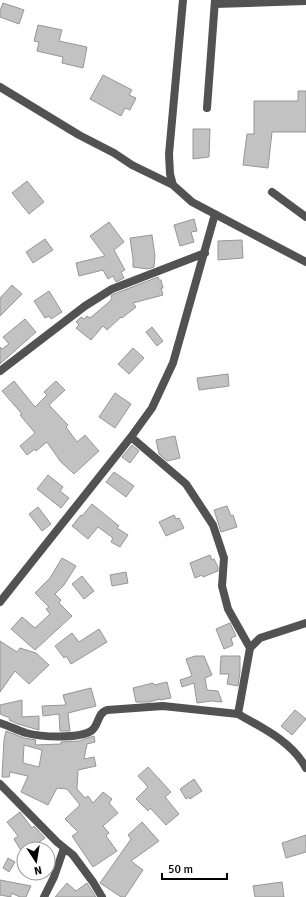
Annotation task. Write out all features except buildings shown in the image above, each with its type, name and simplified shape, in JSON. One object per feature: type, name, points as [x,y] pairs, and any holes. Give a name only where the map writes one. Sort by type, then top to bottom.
[{"type":"street","points":[[173,185],[170,174],[169,154],[183,0]]},
{"type":"street","points":[[207,108],[215,2],[306,1]]},
{"type":"street","points":[[0,87],[79,135],[114,153],[132,165],[173,185],[192,202],[306,262]]},
{"type":"street","points":[[272,192],[306,217]]},
{"type":"street","points":[[0,602],[131,437],[152,408],[173,363],[215,214]]},
{"type":"street","points":[[0,371],[85,306],[112,289],[205,253]]},
{"type":"street","points":[[131,437],[186,484],[213,525],[224,558],[222,586],[228,609],[250,648]]},
{"type":"street","points":[[238,714],[250,648],[260,638],[306,623]]},
{"type":"street","points":[[0,723],[27,733],[61,737],[88,733],[94,729],[101,714],[107,710],[163,706],[238,714],[262,727],[288,746],[302,761],[306,768]]},
{"type":"street","points":[[0,784],[57,842],[73,855],[102,897]]},
{"type":"street","points":[[44,897],[54,877],[64,848]]}]
